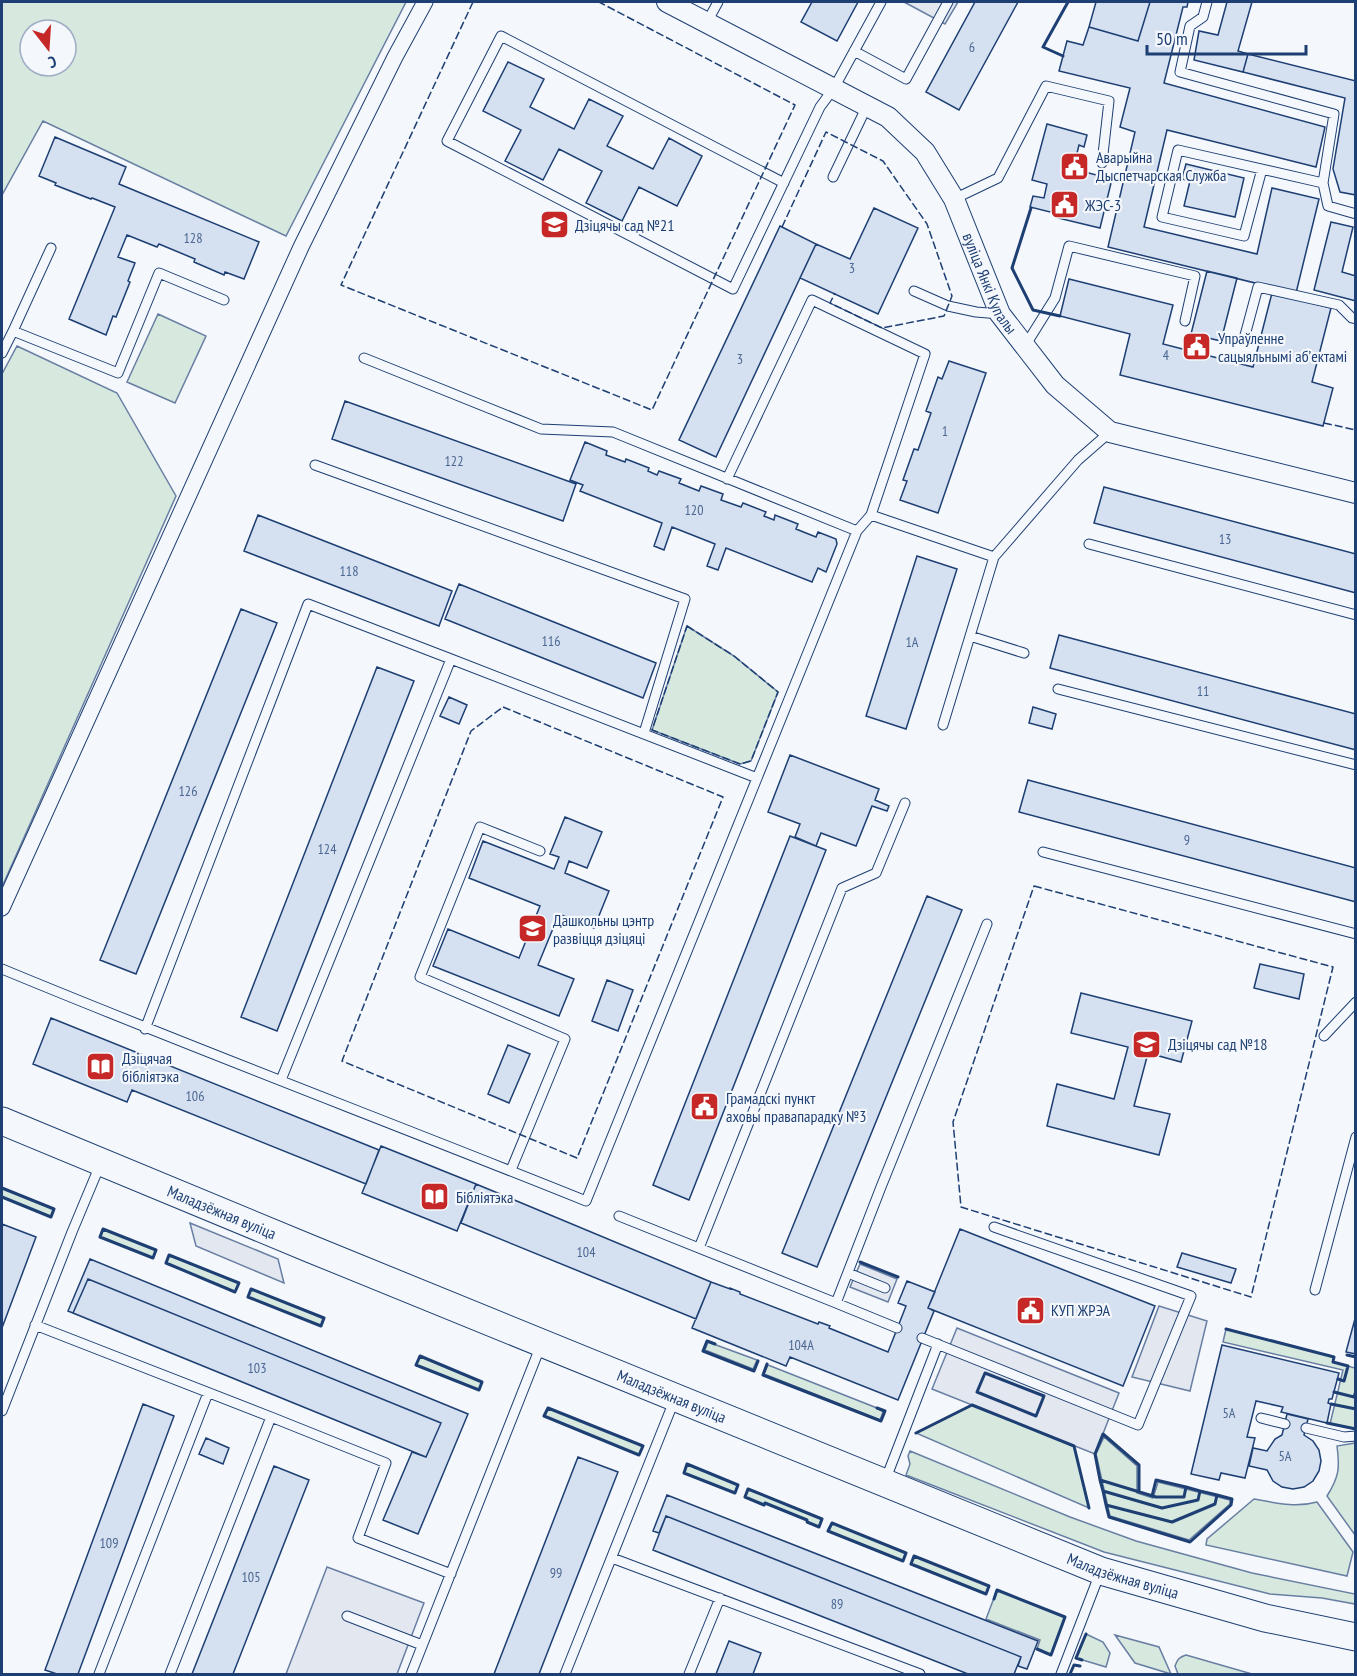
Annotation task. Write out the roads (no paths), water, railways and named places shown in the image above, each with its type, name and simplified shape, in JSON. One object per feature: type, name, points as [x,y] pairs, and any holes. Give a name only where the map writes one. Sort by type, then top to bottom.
[{"type":"main road","name":"Маладзёжная вуліца","points":[[2,1120],[101,1163],[1101,1571],[1265,1618],[1356,1637]]},
{"type":"street","points":[[2,908],[301,247],[395,57],[425,2]]},
{"type":"street","name":"вуліца Янкі Купалы","points":[[667,2],[888,117],[925,152],[954,199],[1000,314],[1056,385],[1110,432],[1356,493]]},
{"type":"lane","points":[[707,22],[718,2]]},
{"type":"lane","points":[[784,183],[501,36],[447,141],[734,289],[820,107],[834,88],[881,2]]},
{"type":"lane","points":[[854,51],[906,79],[948,2]]},
{"type":"lane","points":[[1207,2],[1203,17],[1190,26],[1180,72],[1334,114],[1323,183],[1328,206],[1356,214]]},
{"type":"lane","points":[[954,199],[998,178],[1046,86],[1109,101],[1102,163]]},
{"type":"lane","points":[[833,177],[867,106]]},
{"type":"lane","points":[[1262,169],[1244,236],[1162,217],[1178,150],[1262,169],[1323,183]]},
{"type":"lane","points":[[1025,346],[1055,298],[1069,246],[1195,276],[1185,321]]},
{"type":"lane","points":[[2,353],[51,248]]},
{"type":"lane","points":[[13,331],[118,373],[159,273],[224,300]]},
{"type":"lane","points":[[1244,339],[1258,287],[1339,306],[1356,319]]},
{"type":"lane","points":[[914,291],[948,306],[1000,314]]},
{"type":"lane","points":[[2,969],[145,1029],[591,1202],[757,778],[857,531],[872,515],[925,354],[812,300],[728,479]]},
{"type":"lane","points":[[364,358],[541,429],[614,432],[857,531]]},
{"type":"lane","points":[[943,725],[994,557],[1078,460],[1110,432]]},
{"type":"lane","points":[[315,465],[685,599],[644,733]]},
{"type":"lane","points":[[872,515],[994,557]]},
{"type":"lane","points":[[1089,544],[1356,615]]},
{"type":"lane","points":[[145,1029],[308,604],[757,778]]},
{"type":"lane","points":[[970,636],[1024,653]]},
{"type":"lane","points":[[281,1080],[451,659]]},
{"type":"lane","points":[[1059,689],[1356,765]]},
{"type":"lane","points":[[699,1248],[842,888],[876,873],[905,803]]},
{"type":"lane","points":[[511,1170],[565,1039],[420,977],[480,827],[540,851]]},
{"type":"lane","points":[[1043,852],[1356,933]]},
{"type":"lane","points":[[836,1303],[880,1187],[987,924]]},
{"type":"lane","points":[[1324,1036],[1356,1002]]},
{"type":"lane","points":[[1315,1290],[1356,1137]]},
{"type":"lane","points":[[2,1411],[101,1163]]},
{"type":"lane","points":[[619,1216],[897,1328]]},
{"type":"lane","points":[[922,1338],[1138,1425],[1191,1296],[994,1227]]},
{"type":"lane","points":[[848,1273],[885,1288]]},
{"type":"lane","points":[[35,1325],[386,1463],[358,1538],[451,1574]]},
{"type":"lane","points":[[411,1674],[542,1342]]},
{"type":"lane","points":[[884,1483],[938,1344]]},
{"type":"lane","points":[[99,1674],[208,1394]]},
{"type":"lane","points":[[565,1674],[676,1398]]},
{"type":"lane","points":[[170,1674],[271,1417]]},
{"type":"lane","points":[[1261,1418],[1285,1424]]},
{"type":"lane","points":[[1305,1428],[1344,1437],[1356,1436]]},
{"type":"lane","points":[[612,1558],[920,1674]]},
{"type":"lane","points":[[1061,1674],[1101,1571]]},
{"type":"lane","points":[[689,1674],[720,1598]]},
{"type":"lane","points":[[347,1616],[423,1645]]},
{"type":"place","name":"Аварыйна Дыспетчарская Служба","points":[[1075,166]]},
{"type":"place","name":"ЖЭС-3","points":[[1064,205]]},
{"type":"place","name":"Дзіцячы сад №21","points":[[554,225]]},
{"type":"place","name":"Упраўленне сацыяльнымі абʼектамі","points":[[1197,347]]},
{"type":"place","name":"Дашкольны цэнтр развіцця дзіцяці","points":[[532,929]]},
{"type":"place","name":"Дзіцячы сад №18","points":[[1147,1044]]},
{"type":"place","name":"Дзіцячая бібліятэка","points":[[101,1067]]},
{"type":"place","name":"Грамадскі пункт аховы правапарадку №3","points":[[705,1107]]},
{"type":"place","name":"Бібліятэка","points":[[435,1197]]},
{"type":"place","name":"КУП ЖРЭА","points":[[1030,1310]]}]
